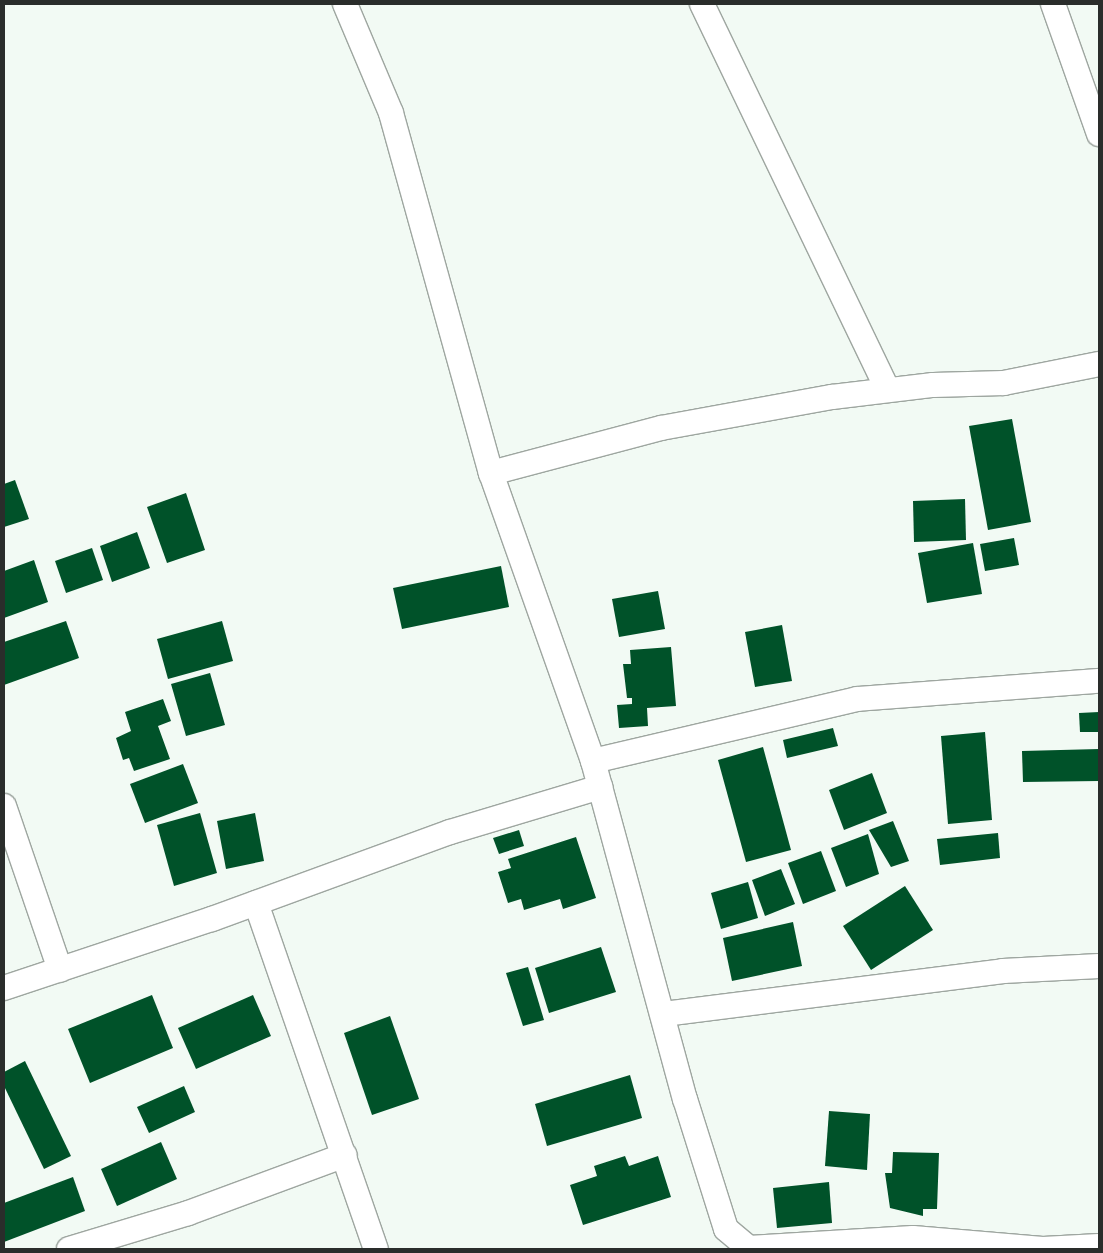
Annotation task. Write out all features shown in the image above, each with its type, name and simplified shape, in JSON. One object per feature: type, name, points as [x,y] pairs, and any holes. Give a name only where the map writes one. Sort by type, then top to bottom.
[{"type":"street","points":[[345,4],[391,113],[491,472],[593,762],[664,1014],[685,1099],[726,1229],[736,1242],[749,1248],[913,1238],[1043,1249],[1099,1246]]},
{"type":"street","points":[[702,4],[887,388]]},
{"type":"street","points":[[1053,4],[1089,75],[1099,134]]},
{"type":"street","points":[[491,472],[661,428],[887,388],[1004,383],[1099,364]]},
{"type":"street","points":[[593,762],[857,699],[1099,681]]},
{"type":"street","points":[[4,988],[256,903],[450,832],[600,787]]},
{"type":"street","points":[[4,806],[60,970]]},
{"type":"street","points":[[256,903],[345,1155],[376,1249]]},
{"type":"street","points":[[664,1014],[1003,971],[1099,966]]},
{"type":"street","points":[[69,1249],[188,1213],[345,1155]]},
{"type":"building","points":[[1012,419],[1031,522],[988,530],[969,426]]},
{"type":"building","points":[[15,480],[29,519],[4,527],[4,484]]},
{"type":"building","points":[[186,493],[205,550],[167,563],[147,507]]},
{"type":"building","points":[[965,499],[966,540],[914,542],[913,501]]},
{"type":"building","points":[[137,532],[150,568],[112,582],[100,546]]},
{"type":"building","points":[[1014,538],[1019,565],[985,571],[980,544]]},
{"type":"building","points":[[973,543],[982,594],[927,603],[918,553]]},
{"type":"building","points":[[92,548],[103,580],[66,593],[55,561]]},
{"type":"building","points":[[34,560],[48,602],[4,618],[4,571]]},
{"type":"building","points":[[501,566],[509,607],[402,629],[393,588]]},
{"type":"building","points":[[658,591],[665,629],[619,637],[612,599]]},
{"type":"building","points":[[66,621],[79,658],[4,685],[4,642]]},
{"type":"building","points":[[222,621],[233,661],[168,679],[157,639]]},
{"type":"building","points":[[782,625],[792,681],[755,687],[745,632]]},
{"type":"building","points":[[671,647],[676,706],[647,708],[648,726],[619,728],[617,705],[632,704],[632,698],[627,698],[623,664],[631,664],[630,650]]},
{"type":"building","points":[[210,673],[225,725],[186,736],[171,684]]},
{"type":"building","points":[[163,699],[171,721],[158,726],[170,759],[134,771],[129,758],[123,760],[116,738],[131,731],[125,712]]},
{"type":"building","points":[[1099,712],[1099,732],[1080,732],[1079,713]]},
{"type":"building","points":[[833,728],[838,746],[787,758],[783,740]]},
{"type":"building","points":[[985,732],[992,820],[948,824],[941,736]]},
{"type":"building","points":[[763,747],[791,850],[746,862],[718,760]]},
{"type":"building","points":[[1099,749],[1099,781],[1023,782],[1022,751]]},
{"type":"building","points":[[183,764],[198,803],[145,823],[130,784]]},
{"type":"building","points":[[872,773],[887,813],[844,830],[829,790]]},
{"type":"building","points":[[200,813],[217,873],[174,886],[157,825]]},
{"type":"building","points":[[255,813],[264,861],[226,869],[217,821]]},
{"type":"building","points":[[893,821],[909,861],[891,867],[869,830]]},
{"type":"building","points":[[519,830],[524,846],[499,854],[493,838]]},
{"type":"building","points":[[998,833],[1000,858],[940,865],[937,839]]},
{"type":"building","points":[[868,834],[879,874],[846,887],[831,848]]},
{"type":"building","points":[[576,837],[596,898],[563,909],[560,899],[524,910],[521,899],[508,903],[498,872],[511,868],[508,859]]},
{"type":"building","points":[[821,851],[836,891],[803,904],[788,863]]},
{"type":"building","points":[[781,869],[795,904],[765,916],[752,880]]},
{"type":"building","points":[[748,882],[758,918],[721,929],[711,893]]},
{"type":"building","points":[[905,886],[933,930],[871,970],[843,926]]},
{"type":"building","points":[[793,922],[802,966],[732,981],[723,938]]},
{"type":"building","points":[[601,947],[616,992],[549,1013],[535,968]]},
{"type":"building","points":[[528,967],[544,1020],[523,1026],[506,973]]},
{"type":"building","points":[[152,995],[173,1048],[90,1083],[68,1029]]},
{"type":"building","points":[[253,995],[271,1036],[196,1069],[178,1028]]},
{"type":"building","points":[[390,1016],[419,1099],[372,1115],[344,1033]]},
{"type":"building","points":[[25,1061],[71,1156],[44,1169],[4,1086],[4,1072]]},
{"type":"building","points":[[630,1075],[642,1118],[547,1146],[535,1104]]},
{"type":"building","points":[[184,1086],[195,1112],[149,1133],[137,1107]]},
{"type":"building","points":[[829,1111],[870,1114],[867,1170],[825,1166]]},
{"type":"building","points":[[161,1142],[177,1179],[117,1206],[101,1169]]},
{"type":"building","points":[[893,1152],[939,1153],[937,1209],[923,1209],[923,1216],[890,1208],[885,1173],[892,1173]]},
{"type":"building","points":[[625,1156],[629,1166],[658,1156],[671,1197],[583,1225],[570,1185],[597,1176],[594,1166]]},
{"type":"building","points":[[73,1177],[85,1211],[4,1242],[4,1203]]},
{"type":"building","points":[[829,1182],[832,1223],[777,1228],[773,1188]]}]
